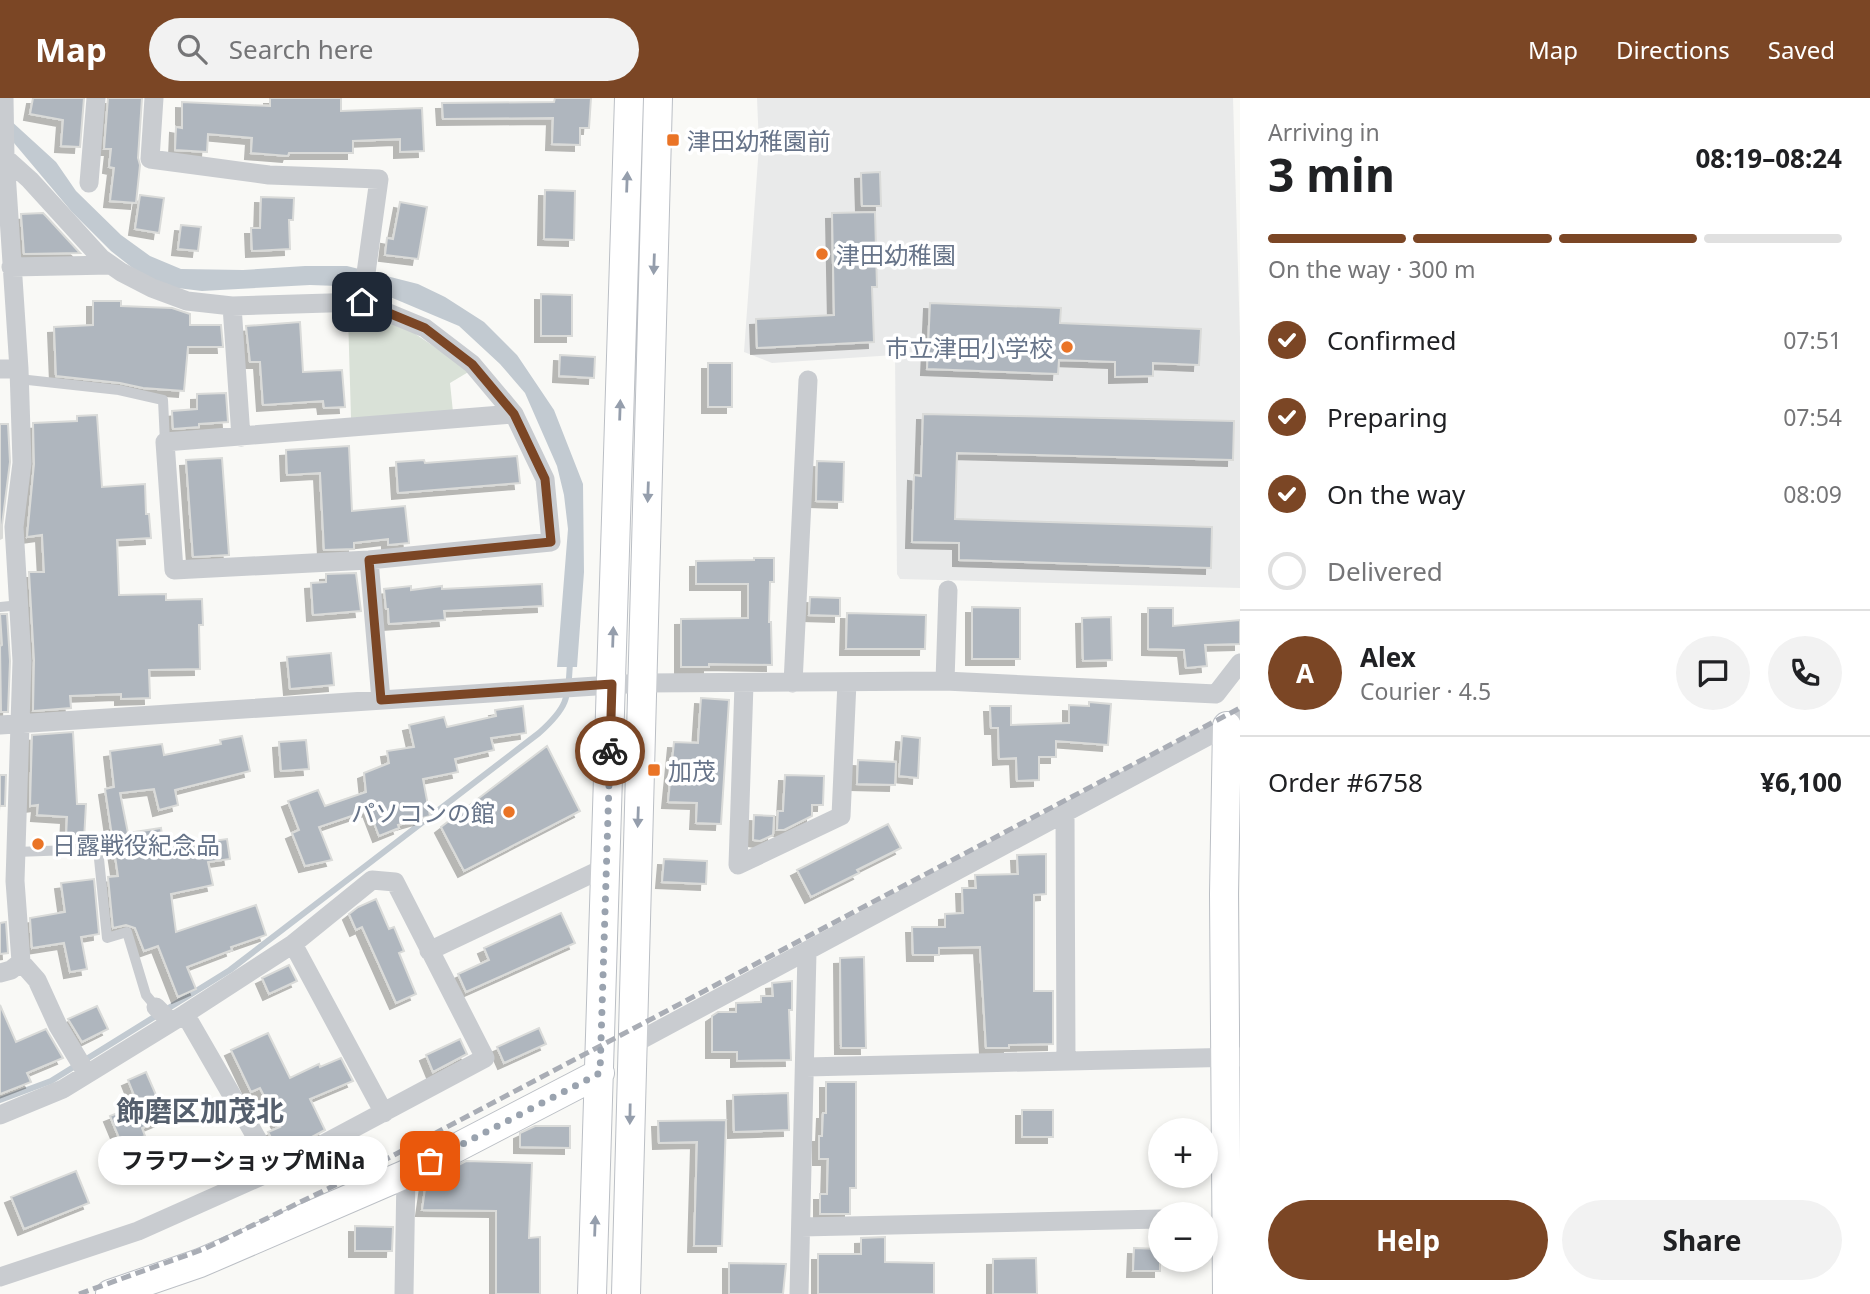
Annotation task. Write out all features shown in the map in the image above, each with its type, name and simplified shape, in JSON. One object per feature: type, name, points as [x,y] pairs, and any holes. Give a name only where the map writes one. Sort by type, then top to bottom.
[{"type":"street","points":[[4,98],[3,194],[11,267],[13,372],[22,463],[14,527],[22,661],[10,725],[15,881],[21,962],[37,980],[86,1074]]},
{"type":"street","points":[[89,183],[96,98]]},
{"type":"street","points":[[154,98],[149,159],[269,175],[379,179],[362,302]]},
{"type":"street","points":[[592,1294],[629,98]]},
{"type":"street","points":[[626,1294],[658,98]]},
{"type":"street","points":[[2,155],[30,180],[101,258],[152,288],[187,301],[232,306],[362,302],[425,328],[472,364],[514,414],[545,479],[551,542],[369,560],[174,569],[165,442],[514,414]]},
{"type":"street","points":[[11,267],[111,265]]},
{"type":"street","points":[[232,306],[241,437]]},
{"type":"street","points":[[793,683],[808,380]]},
{"type":"street","points":[[369,560],[381,700]]},
{"type":"street","points":[[945,681],[948,590]]},
{"type":"street","points":[[1216,694],[1240,663]]},
{"type":"street","points":[[10,725],[642,683],[945,681],[1216,694]]},
{"type":"street","points":[[744,684],[738,865],[841,816],[847,682]]},
{"type":"street","points":[[1216,694],[1236,724],[1232,894],[1233,1057],[1224,1218],[1227,1294]]},
{"type":"street","points":[[631,1045],[1236,724]]},
{"type":"street","points":[[1065,813],[1066,1061]]},
{"type":"street","points":[[429,951],[606,867]]},
{"type":"street","points":[[0,1115],[63,1089],[178,1018],[293,944],[372,880],[394,882],[485,1058],[275,1170],[138,1231],[0,1276]]},
{"type":"street","points":[[293,944],[384,1113]]},
{"type":"street","points":[[799,1294],[807,952]]},
{"type":"street","points":[[0,973],[11,970],[21,962]]},
{"type":"street","points":[[156,1006],[178,1018],[275,1170]]},
{"type":"street","points":[[806,1067],[1233,1057]]},
{"type":"street","points":[[110,1294],[200,1263],[405,1174],[600,1073]]},
{"type":"street","points":[[404,1294],[405,1174]]},
{"type":"street","points":[[801,1227],[1148,1219]]},
{"type":"lane","points":[[13,372],[163,400],[165,442]]},
{"type":"lane","points":[[0,607],[20,605]]},
{"type":"lane","points":[[16,852],[98,849],[107,938],[127,932],[146,995],[156,1006]]},
{"type":"shaded area","name":"市立津田小学校","points":[[757,98],[1233,98],[1240,338],[1240,588],[900,579],[897,574],[895,355],[772,363],[744,352],[759,146]]},
{"type":"shaded area","points":[[10,120],[56,162],[76,191],[121,235],[150,256],[181,269],[243,270],[347,266],[418,284],[445,297],[484,322],[517,355],[554,410],[583,484],[584,572],[577,667],[557,667],[568,529],[557,466],[525,393],[500,364],[459,326],[383,294],[338,286],[310,285],[202,291],[169,287],[139,273],[111,251],[72,212],[14,143]]},
{"type":"shaded area","points":[[348,315],[382,320],[414,333],[470,371],[450,383],[453,412],[351,418]]},
{"type":"building","points":[[33,98],[84,98],[80,147],[61,146],[63,120],[30,114]]},
{"type":"building","points":[[108,98],[142,98],[136,203],[110,201],[114,168],[109,167],[111,149],[104,149]]},
{"type":"building","points":[[270,98],[341,98],[341,111],[422,108],[424,151],[400,152],[400,139],[353,141],[353,153],[289,153],[288,156],[251,153],[252,138],[208,134],[207,152],[175,150],[176,127],[182,128],[182,102],[270,106]]},
{"type":"building","points":[[555,98],[591,98],[589,128],[580,128],[580,145],[552,144],[553,118],[443,119],[442,103],[554,102]]},
{"type":"building","points":[[880,172],[881,206],[862,206],[861,173]]},
{"type":"building","points":[[545,190],[575,191],[574,240],[544,239]]},
{"type":"building","points":[[140,195],[164,198],[159,233],[135,229]]},
{"type":"building","points":[[261,197],[294,198],[293,220],[289,220],[290,249],[252,251],[251,228],[260,228]]},
{"type":"building","points":[[400,202],[427,207],[418,259],[385,255],[387,238],[393,239]]},
{"type":"building","points":[[875,212],[877,287],[872,287],[874,342],[757,348],[756,319],[834,315],[832,213]]},
{"type":"building","points":[[43,213],[80,253],[24,254],[21,214]]},
{"type":"building","points":[[181,225],[201,227],[198,251],[178,249]]},
{"type":"building","points":[[541,294],[572,295],[572,336],[541,336]]},
{"type":"building","points":[[93,301],[121,301],[121,306],[172,308],[190,314],[190,325],[221,325],[223,347],[188,347],[184,391],[56,376],[54,327],[93,325]]},
{"type":"building","points":[[930,303],[1061,308],[1060,323],[1201,329],[1199,365],[1153,363],[1153,376],[1115,377],[1115,362],[1059,360],[1058,374],[927,369]]},
{"type":"building","points":[[300,322],[303,372],[342,370],[345,407],[324,408],[323,401],[263,405],[260,362],[250,362],[246,326]]},
{"type":"building","points":[[560,355],[595,357],[594,378],[559,376]]},
{"type":"building","points":[[708,363],[732,363],[732,407],[708,407]]},
{"type":"building","points":[[226,393],[228,422],[173,429],[172,411],[197,409],[197,394]]},
{"type":"building","points":[[923,414],[1234,421],[1233,460],[957,453],[955,519],[1212,527],[1211,568],[959,560],[959,543],[912,542],[914,475],[921,476]]},
{"type":"building","points":[[97,415],[102,487],[145,484],[146,514],[149,514],[151,538],[117,540],[119,595],[166,594],[166,600],[202,599],[203,625],[199,625],[200,669],[149,670],[150,698],[121,699],[121,694],[70,696],[71,708],[33,711],[34,660],[29,572],[44,572],[42,535],[27,537],[34,464],[33,423],[77,421],[77,416]]},
{"type":"building","points":[[0,424],[8,424],[10,462],[0,539]]},
{"type":"building","points":[[349,446],[352,511],[405,506],[409,543],[388,545],[388,539],[354,543],[354,549],[324,550],[320,473],[287,475],[286,450]]},
{"type":"building","points":[[517,456],[520,483],[398,493],[396,462],[424,460],[425,463]]},
{"type":"building","points":[[222,458],[229,555],[193,557],[186,460]]},
{"type":"building","points":[[817,461],[844,462],[843,502],[816,501]]},
{"type":"building","points":[[774,558],[774,582],[770,582],[769,622],[772,665],[709,664],[709,667],[681,667],[681,619],[748,618],[748,584],[696,584],[696,561]]},
{"type":"building","points":[[356,573],[361,611],[313,615],[311,583],[326,582],[326,574]]},
{"type":"building","points":[[542,584],[543,606],[444,611],[445,620],[389,624],[384,589],[411,586],[411,590],[442,586],[442,589]]},
{"type":"building","points":[[810,597],[840,598],[840,616],[809,615]]},
{"type":"building","points":[[972,607],[1020,608],[1020,659],[972,659]]},
{"type":"building","points":[[1148,608],[1173,608],[1173,626],[1240,620],[1240,644],[1205,645],[1207,666],[1186,668],[1184,650],[1148,649]]},
{"type":"building","points":[[847,613],[926,615],[925,649],[846,649]]},
{"type":"building","points":[[0,614],[7,614],[10,661],[8,712],[1,712]]},
{"type":"building","points":[[1111,617],[1112,660],[1083,661],[1082,618]]},
{"type":"building","points":[[331,653],[334,685],[290,689],[287,657]]},
{"type":"building","points":[[701,698],[729,700],[721,824],[696,823],[697,803],[668,802],[674,742],[698,743]]},
{"type":"building","points":[[1089,702],[1111,704],[1108,745],[1056,741],[1056,757],[1039,757],[1039,780],[1017,781],[1016,758],[999,759],[998,728],[991,728],[990,706],[1011,706],[1011,725],[1069,723],[1069,705],[1089,706]]},
{"type":"building","points":[[523,706],[526,733],[491,738],[494,750],[455,759],[458,772],[423,779],[430,816],[398,825],[399,828],[379,836],[369,810],[319,827],[332,860],[305,866],[292,833],[299,830],[288,801],[318,790],[325,806],[366,792],[364,773],[389,763],[387,751],[414,747],[409,725],[444,717],[447,727],[496,716],[495,710]]},
{"type":"building","points":[[73,732],[77,804],[86,804],[84,840],[66,838],[67,817],[37,815],[38,805],[30,806],[32,735]]},
{"type":"building","points":[[242,736],[250,771],[175,790],[178,805],[159,810],[154,789],[120,793],[128,833],[161,828],[163,842],[189,838],[190,844],[227,839],[230,859],[208,862],[213,885],[171,894],[176,932],[256,905],[266,935],[187,967],[196,989],[178,997],[158,946],[144,951],[135,928],[126,925],[113,928],[108,877],[118,876],[105,789],[114,787],[110,751],[162,744],[164,755],[221,744],[220,740]]},
{"type":"building","points":[[902,736],[920,738],[918,778],[899,776]]},
{"type":"building","points":[[306,740],[309,769],[281,771],[279,742]]},
{"type":"building","points":[[547,746],[580,811],[464,871],[441,827]]},
{"type":"building","points":[[858,760],[896,762],[895,785],[857,784]]},
{"type":"building","points":[[0,775],[6,775],[5,806],[0,806]]},
{"type":"building","points":[[785,775],[824,776],[823,805],[812,805],[812,816],[784,830],[777,830],[778,811],[783,811]]},
{"type":"building","points":[[754,815],[774,816],[773,835],[760,841],[753,840]]},
{"type":"building","points":[[888,824],[901,848],[811,897],[797,870]]},
{"type":"building","points":[[1046,854],[1046,894],[1034,895],[1034,991],[1053,991],[1053,1044],[986,1048],[980,947],[939,948],[939,955],[913,955],[912,927],[945,927],[945,914],[963,913],[962,888],[976,888],[975,875],[1018,874],[1017,855]]},
{"type":"building","points":[[664,859],[707,861],[706,884],[662,882]]},
{"type":"building","points":[[94,879],[99,934],[81,937],[87,969],[70,972],[64,943],[32,948],[30,918],[65,912],[61,883]]},
{"type":"building","points":[[376,899],[389,929],[394,927],[404,951],[399,953],[416,994],[396,1003],[362,927],[356,930],[349,914]]},
{"type":"building","points":[[561,913],[575,943],[466,992],[458,974],[489,960],[484,948]]},
{"type":"building","points":[[6,922],[8,953],[0,954],[0,923]]},
{"type":"building","points":[[864,957],[866,1048],[841,1048],[840,958]]},
{"type":"building","points":[[289,965],[297,981],[269,994],[262,978]]},
{"type":"building","points":[[792,981],[792,1010],[789,1010],[791,1060],[737,1061],[737,1052],[712,1052],[712,1016],[718,1012],[736,1012],[736,1003],[761,1002],[761,996],[773,996],[772,983]]},
{"type":"building","points":[[0,1005],[16,1042],[46,1029],[63,1058],[27,1073],[31,1082],[0,1094]]},
{"type":"building","points":[[97,1006],[108,1029],[82,1042],[68,1019]]},
{"type":"building","points":[[539,1028],[546,1044],[504,1063],[497,1047]]},
{"type":"building","points":[[268,1033],[290,1078],[319,1064],[320,1067],[341,1058],[353,1081],[310,1099],[325,1130],[280,1154],[268,1132],[280,1127],[260,1088],[251,1092],[231,1050]]},
{"type":"building","points":[[460,1039],[467,1054],[433,1072],[426,1055]]},
{"type":"building","points":[[146,1072],[166,1118],[142,1128],[145,1136],[122,1145],[110,1116],[138,1105],[128,1080]]},
{"type":"building","points":[[826,1082],[856,1082],[856,1188],[850,1188],[850,1214],[820,1214],[820,1194],[827,1194],[828,1159],[819,1159],[819,1136],[822,1136],[823,1113],[826,1113]]},
{"type":"building","points":[[788,1093],[789,1130],[734,1132],[733,1095]]},
{"type":"building","points":[[1022,1110],[1053,1110],[1053,1137],[1022,1137]]},
{"type":"building","points":[[726,1120],[722,1246],[694,1246],[697,1142],[659,1143],[658,1121]]},
{"type":"building","points":[[535,1126],[570,1126],[570,1148],[520,1147],[520,1133]]},
{"type":"building","points":[[466,1161],[532,1163],[529,1238],[540,1237],[540,1294],[496,1294],[496,1211],[422,1210],[426,1182]]},
{"type":"building","points":[[76,1171],[89,1203],[24,1229],[11,1197]]},
{"type":"building","points":[[355,1226],[393,1227],[392,1251],[355,1251]]},
{"type":"building","points":[[885,1237],[885,1262],[934,1263],[934,1294],[818,1294],[818,1254],[861,1254],[861,1238]]},
{"type":"building","points":[[1134,1248],[1148,1249],[1148,1271],[1133,1271]]},
{"type":"building","points":[[1036,1258],[1037,1294],[993,1294],[993,1259]]},
{"type":"building","points":[[729,1263],[786,1264],[783,1294],[729,1294]]},
{"type":"waterway","points":[[0,1100],[51,1081],[230,970],[539,733],[556,716],[565,702],[570,662]]},
{"type":"railway","points":[[79,1294],[204,1249],[358,1174],[1240,708]]},
{"type":"way so far","points":[[430,1161],[600,1073],[610,751]]},
{"type":"place","name":"津田幼稚園前","points":[[673,140]]},
{"type":"place","name":"津田幼稚園","points":[[822,254]]},
{"type":"place","name":"市立津田小学校","points":[[1067,347]]},
{"type":"place","name":"加茂","points":[[654,770]]},
{"type":"place","name":"パソコンの館","points":[[509,812]]},
{"type":"place","name":"日露戦役紀念品","points":[[38,844]]},
{"type":"place","name":"フラワーショップMiNa","points":[[430,1161]]},
{"type":"district","name":"飾磨区加茂北","points":[[200,1110]]},
{"type":"route","points":[[362,302],[425,328],[472,364],[514,414],[545,479],[551,542],[369,560],[381,700],[612,684],[610,751]]}]
